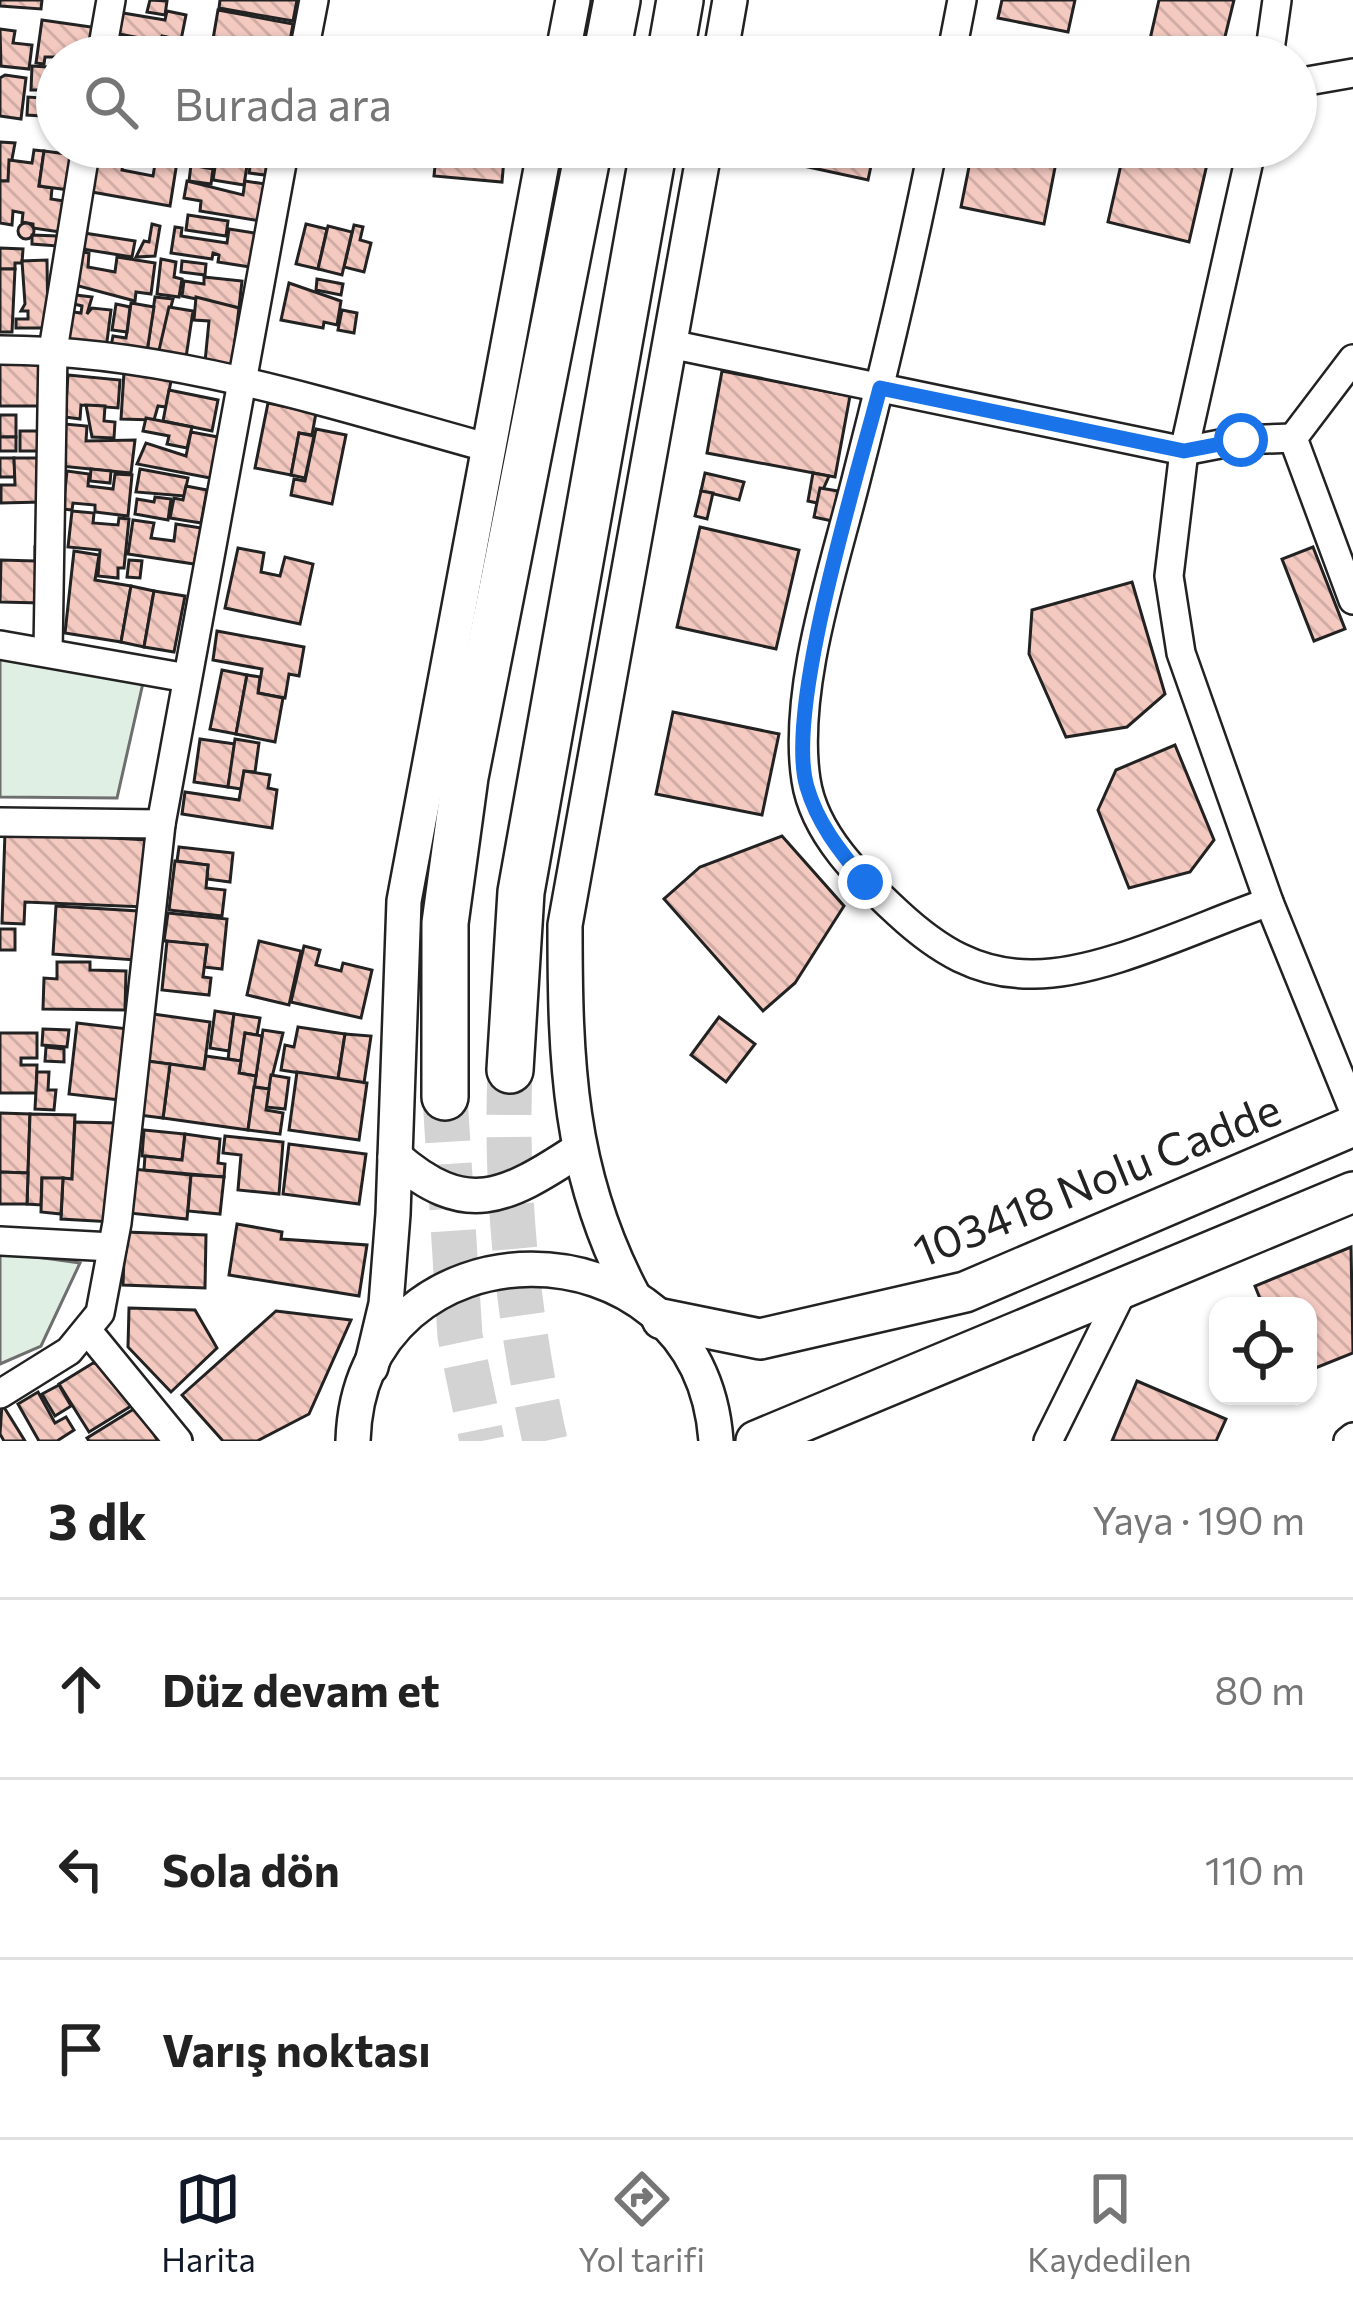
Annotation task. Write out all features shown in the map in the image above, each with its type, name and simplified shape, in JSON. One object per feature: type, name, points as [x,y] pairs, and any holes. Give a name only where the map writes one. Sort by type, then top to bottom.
[{"type":"main road","points":[[610,36],[617,0]]},
{"type":"main road","points":[[674,36],[680,0]]},
{"type":"main road","points":[[445,1097],[445,923],[465,777],[585,168]]},
{"type":"main road","points":[[509,1070],[521,892],[650,168]]},
{"type":"main road","name":"103418 Nolu Cadde","points":[[648,1307],[760,1339],[965,1292],[1353,1126]]},
{"type":"main road","points":[[756,1441],[1353,1192]]},
{"type":"street","points":[[105,36],[111,0]]},
{"type":"street","points":[[307,36],[314,0]]},
{"type":"street","points":[[566,36],[573,0]]},
{"type":"street","points":[[724,36],[730,0]]},
{"type":"street","points":[[955,36],[962,0]]},
{"type":"street","points":[[1272,36],[1277,0]]},
{"type":"street","points":[[1317,79],[1353,73]]},
{"type":"street","points":[[48,652],[53,350],[83,168]]},
{"type":"street","points":[[0,1394],[69,1351],[100,1313],[112,1247],[160,824],[281,168]]},
{"type":"street","points":[[353,1441],[359,1397],[386,1304],[404,901],[541,168]]},
{"type":"street","points":[[701,168],[566,925],[565,1028],[577,1150],[602,1237],[648,1307],[687,1348],[704,1382],[716,1441]]},
{"type":"street","points":[[928,168],[817,644],[803,732],[806,784],[826,834],[865,882],[926,939],[985,971],[1039,975],[1095,963],[1269,902]]},
{"type":"street","points":[[1247,168],[1184,451],[1169,576],[1180,653],[1269,902],[1353,1109]]},
{"type":"street","points":[[670,344],[1184,451],[1293,439],[1353,359]]},
{"type":"street","points":[[0,350],[53,350],[240,379],[489,448]]},
{"type":"street","points":[[1293,439],[1353,600]]},
{"type":"street","points":[[0,645],[187,678]]},
{"type":"street","points":[[0,822],[160,824]]},
{"type":"street","points":[[394,1157],[434,1189],[470,1197],[523,1185],[577,1150]]},
{"type":"street","points":[[0,1241],[112,1247]]},
{"type":"street","points":[[371,1366],[418,1307],[486,1273],[524,1266],[562,1268],[598,1277],[648,1307]]},
{"type":"street","points":[[1048,1441],[1122,1292]]},
{"type":"street","points":[[87,1330],[178,1441]]},
{"type":"green space","points":[[0,658],[145,674],[117,798],[0,797]]},
{"type":"green space","points":[[0,1252],[80,1263],[41,1346],[0,1364]]},
{"type":"building","points":[[0,0],[42,0],[41,9],[0,6]]},
{"type":"building","points":[[150,0],[167,1],[165,15],[147,12]]},
{"type":"building","points":[[220,0],[297,0],[293,21],[219,8]]},
{"type":"building","points":[[1002,0],[1075,0],[1068,32],[998,18]]},
{"type":"building","points":[[1159,0],[1234,0],[1225,36],[1151,36]]},
{"type":"building","points":[[218,10],[293,24],[291,36],[214,36]]},
{"type":"building","points":[[167,11],[186,15],[182,36],[119,34],[123,13],[165,20]]},
{"type":"building","points":[[42,20],[98,28],[97,36],[40,36]]},
{"type":"building","points":[[0,29],[15,31],[13,43],[32,45],[29,69],[1,66]]},
{"type":"building","points":[[32,66],[36,66],[36,90],[31,90]]},
{"type":"building","points":[[0,78],[26,78],[21,119],[0,116]]},
{"type":"building","points":[[28,97],[36,98],[36,116],[27,115]]},
{"type":"building","points":[[0,142],[15,143],[8,181],[0,181]]},
{"type":"building","points":[[36,150],[36,168],[42,168],[39,186],[52,188],[51,199],[64,201],[60,232],[33,228],[22,222],[23,213],[13,211],[12,225],[0,223],[0,181],[8,181],[9,160],[32,163]]},
{"type":"building","points":[[42,168],[72,168],[69,190],[39,186]]},
{"type":"building","points":[[96,168],[122,168],[153,176],[154,168],[176,168],[170,206],[92,192]]},
{"type":"building","points":[[191,168],[213,169],[211,184],[189,181]]},
{"type":"building","points":[[215,168],[247,168],[244,185],[213,180]]},
{"type":"building","points":[[250,168],[266,168],[265,175],[249,173]]},
{"type":"building","points":[[435,168],[503,168],[502,182],[434,176]]},
{"type":"building","points":[[813,168],[871,168],[868,180]]},
{"type":"building","points":[[969,168],[1055,168],[1044,224],[961,207]]},
{"type":"building","points":[[1120,168],[1206,168],[1189,242],[1108,222]]},
{"type":"building","points":[[187,181],[243,195],[245,181],[265,184],[260,221],[200,211],[201,201],[184,198]]},
{"type":"building","points":[[188,215],[228,221],[226,236],[186,230]]},
{"type":"building","points":[[26,223],[34,231],[26,239],[18,231]]},
{"type":"building","points":[[152,224],[160,226],[155,256],[136,257],[144,241],[149,242]]},
{"type":"building","points":[[306,224],[327,229],[318,269],[296,264]]},
{"type":"building","points":[[354,225],[363,227],[360,240],[371,243],[364,272],[344,267]]},
{"type":"building","points":[[328,226],[352,232],[342,275],[318,269]]},
{"type":"building","points":[[175,227],[182,228],[181,236],[227,243],[229,229],[255,233],[250,267],[218,262],[219,255],[213,253],[212,259],[171,253]]},
{"type":"building","points":[[78,232],[135,241],[132,257],[76,248]]},
{"type":"building","points":[[32,235],[57,236],[57,246],[32,244]]},
{"type":"building","points":[[0,248],[23,249],[22,263],[15,263],[15,269],[0,269]]},
{"type":"building","points":[[76,251],[89,253],[88,267],[115,272],[117,257],[155,263],[151,294],[136,292],[135,301],[71,284]]},
{"type":"building","points":[[161,259],[176,262],[174,277],[182,279],[179,297],[157,294]]},
{"type":"building","points":[[47,260],[48,328],[16,328],[16,319],[28,319],[28,311],[21,311],[25,304],[22,261]]},
{"type":"building","points":[[182,261],[206,264],[205,275],[181,272]]},
{"type":"building","points":[[0,269],[15,269],[12,332],[0,332]]},
{"type":"building","points":[[204,277],[242,281],[239,308],[182,296],[184,281],[204,284]]},
{"type":"building","points":[[317,279],[343,284],[341,295],[316,290]]},
{"type":"building","points":[[289,283],[341,301],[337,325],[324,322],[323,328],[281,320]]},
{"type":"building","points":[[76,295],[92,297],[87,314],[92,308],[111,310],[106,349],[68,344],[73,312],[81,313],[82,306],[74,304]]},
{"type":"building","points":[[155,297],[173,299],[157,359],[146,358]]},
{"type":"building","points":[[196,297],[239,308],[232,365],[205,362],[209,321],[194,320]]},
{"type":"building","points":[[131,303],[154,307],[146,358],[110,352],[113,336],[126,338]]},
{"type":"building","points":[[116,304],[130,307],[127,332],[112,330]]},
{"type":"building","points":[[169,307],[193,311],[185,364],[157,359]]},
{"type":"building","points":[[342,310],[357,313],[354,333],[338,330]]},
{"type":"building","points":[[0,363],[40,363],[41,406],[0,406]]},
{"type":"building","points":[[722,371],[850,396],[835,477],[707,453]]},
{"type":"building","points":[[124,372],[171,381],[166,407],[158,406],[154,420],[121,419]]},
{"type":"building","points":[[68,375],[120,380],[118,408],[81,405],[80,419],[65,417]]},
{"type":"building","points":[[169,390],[218,400],[212,431],[163,421]]},
{"type":"building","points":[[268,403],[316,413],[312,435],[299,433],[291,475],[255,468]]},
{"type":"building","points":[[86,405],[105,406],[104,421],[115,422],[114,438],[92,437]]},
{"type":"building","points":[[0,415],[16,415],[16,437],[0,437]]},
{"type":"building","points":[[146,418],[192,427],[187,448],[167,444],[169,436],[143,431]]},
{"type":"building","points":[[64,424],[87,426],[86,441],[135,440],[131,473],[60,466]]},
{"type":"building","points":[[316,429],[346,435],[332,504],[291,495],[294,479],[305,481]]},
{"type":"building","points":[[20,431],[48,431],[49,451],[20,451]]},
{"type":"building","points":[[191,432],[218,437],[210,478],[137,464],[146,443],[186,456]]},
{"type":"building","points":[[299,433],[314,436],[305,478],[291,475]]},
{"type":"building","points":[[0,437],[16,437],[16,451],[0,451]]},
{"type":"building","points":[[0,458],[14,458],[15,477],[0,477]]},
{"type":"building","points":[[14,458],[42,458],[42,502],[1,503],[1,485],[15,485]]},
{"type":"building","points":[[91,469],[111,471],[110,483],[90,481]]},
{"type":"building","points":[[140,469],[188,478],[184,496],[136,492]]},
{"type":"building","points":[[67,471],[89,474],[88,486],[113,489],[115,474],[132,475],[128,516],[95,512],[95,505],[73,503],[72,510],[63,509]]},
{"type":"building","points":[[705,473],[744,482],[739,500],[701,491]]},
{"type":"building","points":[[813,473],[829,476],[817,503],[808,501]]},
{"type":"building","points":[[186,486],[207,490],[201,523],[170,518],[174,498],[183,500]]},
{"type":"building","points":[[820,488],[838,491],[832,521],[814,517]]},
{"type":"building","points":[[701,491],[713,493],[707,519],[695,516]]},
{"type":"building","points":[[155,497],[171,499],[168,520],[135,514],[137,499],[154,502]]},
{"type":"building","points":[[72,511],[94,513],[93,523],[118,525],[119,518],[129,519],[124,568],[118,568],[118,578],[98,576],[100,550],[68,547]]},
{"type":"building","points":[[133,520],[154,523],[151,538],[174,541],[176,524],[201,528],[194,564],[128,554]]},
{"type":"building","points":[[700,527],[799,550],[776,649],[677,627]]},
{"type":"building","points":[[35,547],[43,548],[41,603],[0,602],[1,560],[35,561]]},
{"type":"building","points":[[1313,547],[1345,629],[1314,641],[1282,559]]},
{"type":"building","points":[[238,548],[264,553],[261,572],[280,576],[285,557],[313,564],[300,624],[225,608]]},
{"type":"building","points":[[74,551],[99,555],[95,580],[131,586],[121,642],[65,633]]},
{"type":"building","points":[[129,560],[142,561],[140,578],[127,577]]},
{"type":"building","points":[[1132,582],[1165,694],[1127,727],[1066,737],[1029,654],[1032,610]]},
{"type":"building","points":[[131,586],[154,591],[144,647],[121,642]]},
{"type":"building","points":[[154,591],[185,596],[174,652],[144,647]]},
{"type":"building","points":[[217,631],[304,647],[299,676],[289,674],[285,698],[258,693],[262,669],[213,660]]},
{"type":"building","points":[[222,670],[247,675],[236,734],[210,729]]},
{"type":"building","points":[[247,675],[260,677],[258,693],[283,698],[275,742],[236,734]]},
{"type":"building","points":[[673,712],[779,734],[762,815],[656,794]]},
{"type":"building","points":[[200,739],[235,744],[228,787],[194,782]]},
{"type":"building","points":[[235,739],[259,743],[255,772],[244,771],[241,789],[228,787]]},
{"type":"building","points":[[1175,745],[1214,840],[1190,872],[1129,888],[1098,810],[1116,770]]},
{"type":"building","points":[[244,771],[270,775],[268,788],[277,790],[272,828],[182,814],[185,792],[239,800]]},
{"type":"building","points":[[5,832],[148,840],[145,907],[25,902],[24,924],[2,923]]},
{"type":"building","points":[[782,836],[844,906],[795,983],[763,1011],[664,899],[700,867]]},
{"type":"building","points":[[179,847],[233,853],[230,882],[207,879],[208,865],[177,861]]},
{"type":"building","points":[[175,861],[208,865],[206,888],[225,890],[222,916],[169,910]]},
{"type":"building","points":[[56,906],[138,911],[135,960],[53,954]]},
{"type":"building","points":[[168,913],[227,919],[222,969],[204,967],[207,945],[164,941]]},
{"type":"building","points":[[0,929],[15,929],[15,950],[0,950]]},
{"type":"building","points":[[167,941],[207,945],[203,977],[211,978],[209,995],[162,990]]},
{"type":"building","points":[[259,941],[301,951],[289,1005],[247,995]]},
{"type":"building","points":[[304,946],[320,950],[316,965],[341,971],[343,963],[372,970],[361,1018],[291,1002]]},
{"type":"building","points":[[57,962],[90,962],[90,970],[126,971],[125,1010],[43,1009],[44,978],[57,979]]},
{"type":"building","points":[[215,1011],[234,1014],[229,1051],[210,1048]]},
{"type":"building","points":[[153,1014],[210,1022],[204,1069],[147,1061]]},
{"type":"building","points":[[234,1014],[260,1018],[257,1035],[245,1033],[241,1061],[228,1059]]},
{"type":"building","points":[[719,1017],[755,1044],[726,1082],[691,1055]]},
{"type":"building","points":[[77,1023],[128,1029],[120,1100],[69,1094]]},
{"type":"building","points":[[298,1027],[345,1034],[338,1079],[281,1070],[285,1045],[294,1047]]},
{"type":"building","points":[[43,1029],[69,1030],[67,1047],[42,1045]]},
{"type":"building","points":[[263,1030],[283,1033],[269,1089],[254,1087]]},
{"type":"building","points":[[0,1033],[37,1033],[37,1058],[21,1058],[21,1065],[37,1065],[36,1093],[0,1093]]},
{"type":"building","points":[[245,1033],[262,1036],[256,1076],[239,1073]]},
{"type":"building","points":[[345,1034],[371,1036],[364,1083],[338,1079]]},
{"type":"building","points":[[46,1047],[64,1049],[64,1062],[45,1061]]},
{"type":"building","points":[[206,1056],[241,1061],[239,1073],[256,1076],[248,1130],[163,1118],[170,1064],[204,1069]]},
{"type":"building","points":[[147,1061],[170,1064],[163,1118],[139,1115]]},
{"type":"building","points":[[37,1072],[49,1072],[48,1090],[56,1090],[54,1110],[35,1109]]},
{"type":"building","points":[[297,1072],[367,1083],[359,1140],[289,1130]]},
{"type":"building","points":[[271,1075],[289,1078],[285,1109],[266,1107]]},
{"type":"building","points":[[254,1087],[269,1089],[266,1110],[283,1113],[280,1134],[248,1130]]},
{"type":"building","points":[[0,1113],[30,1114],[28,1173],[0,1172]]},
{"type":"building","points":[[30,1114],[75,1115],[72,1179],[42,1178],[41,1205],[27,1204]]},
{"type":"building","points":[[75,1122],[117,1123],[113,1222],[61,1219],[63,1178],[72,1179]]},
{"type":"building","points":[[144,1130],[185,1134],[182,1160],[142,1156]]},
{"type":"building","points":[[185,1134],[220,1139],[218,1163],[225,1164],[224,1177],[144,1170],[145,1156],[182,1160]]},
{"type":"building","points":[[225,1136],[283,1142],[279,1194],[238,1190],[241,1155],[223,1153]]},
{"type":"building","points":[[289,1144],[366,1154],[359,1204],[283,1194]]},
{"type":"building","points":[[133,1169],[191,1175],[187,1219],[129,1213]]},
{"type":"building","points":[[0,1172],[28,1173],[27,1204],[0,1204]]},
{"type":"building","points":[[191,1175],[224,1177],[220,1214],[188,1211]]},
{"type":"building","points":[[42,1178],[63,1178],[61,1214],[41,1212]]},
{"type":"building","points":[[237,1224],[282,1232],[281,1239],[367,1245],[359,1296],[229,1275]]},
{"type":"building","points":[[125,1232],[206,1235],[205,1288],[123,1285]]},
{"type":"building","points":[[1351,1247],[1353,1353],[1317,1367],[1317,1297],[1259,1297],[1255,1286]]},
{"type":"building","points":[[129,1308],[195,1310],[217,1348],[171,1392],[128,1347]]},
{"type":"building","points":[[276,1311],[351,1320],[309,1414],[257,1441],[223,1441],[182,1395]]},
{"type":"building","points":[[93,1363],[107,1366],[136,1403],[89,1432],[59,1384]]},
{"type":"building","points":[[1137,1381],[1226,1419],[1216,1441],[1112,1441]]},
{"type":"building","points":[[59,1385],[71,1406],[55,1416],[42,1394]]},
{"type":"building","points":[[38,1392],[55,1423],[66,1417],[74,1430],[57,1441],[39,1441],[18,1404]]},
{"type":"building","points":[[2,1404],[25,1441],[4,1441],[0,1434]]},
{"type":"building","points":[[137,1407],[158,1441],[87,1438]]},
{"type":"tunnel","points":[[510,1070],[516,1257],[545,1441]]},
{"type":"tunnel","points":[[445,1097],[460,1336],[482,1441]]},
{"type":"route","points":[[865,882],[826,834],[806,784],[803,732],[817,644],[880,388],[1184,451],[1241,440]]}]
